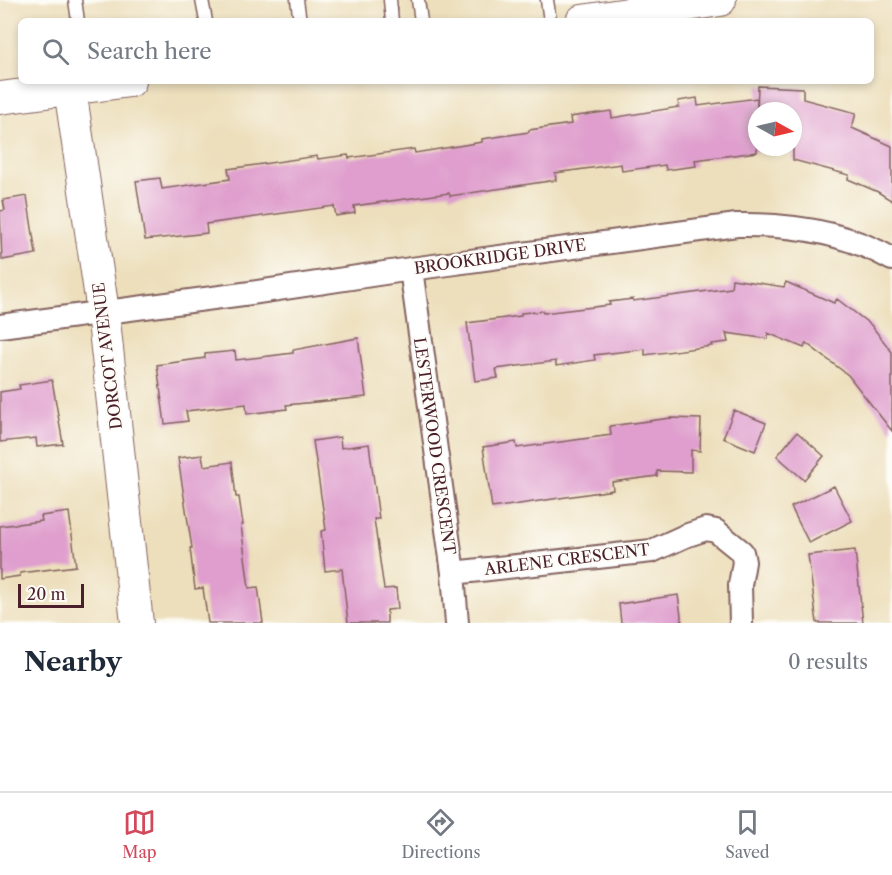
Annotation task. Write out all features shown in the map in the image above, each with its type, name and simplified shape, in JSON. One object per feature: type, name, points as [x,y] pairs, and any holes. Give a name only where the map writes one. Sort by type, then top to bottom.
[{"type":"street","points":[[590,16],[689,2],[720,0]]},
{"type":"street","points":[[1,95],[102,84]]},
{"type":"street","name":"DORCOT AVENUE","points":[[83,86],[134,622]]},
{"type":"street","name":"BROOKRIDGE DRIVE","points":[[0,326],[251,293],[689,230],[751,224],[785,226],[834,235],[869,247],[892,259]]},
{"type":"street","name":"LESTERWOOD CRESCENT","points":[[411,269],[453,573],[457,623]]},
{"type":"street","name":"ARLENE CRESCENT","points":[[453,573],[652,551],[706,529],[716,531],[742,552],[744,562],[740,585],[741,623]]},
{"type":"lane","points":[[75,0],[78,18]]},
{"type":"lane","points":[[202,0],[205,18]]},
{"type":"lane","points":[[297,0],[300,18]]},
{"type":"lane","points":[[390,0],[392,18]]},
{"type":"lane","points":[[418,0],[421,18]]},
{"type":"lane","points":[[548,0],[550,18]]},
{"type":"building","points":[[758,86],[803,88],[803,99],[856,113],[852,128],[892,146],[892,201],[848,179],[849,175],[793,160],[793,156],[802,156],[802,102],[757,102]]},
{"type":"building","points":[[697,98],[698,106],[757,98],[757,102],[748,102],[748,153],[695,160],[696,166],[666,170],[665,165],[622,171],[621,164],[555,173],[556,180],[450,196],[449,193],[354,206],[355,213],[336,216],[334,206],[206,224],[207,233],[145,240],[136,181],[160,178],[162,189],[230,179],[228,169],[317,156],[318,159],[348,155],[349,158],[414,149],[415,153],[571,124],[570,117],[611,111],[612,118],[679,107],[678,101]]},
{"type":"building","points":[[27,196],[36,254],[2,260],[0,211],[5,210],[3,200]]},
{"type":"building","points":[[732,279],[784,287],[786,282],[834,303],[837,299],[871,325],[892,352],[892,431],[848,375],[806,343],[804,348],[768,333],[768,339],[726,333],[728,342],[711,344],[712,346],[645,355],[645,349],[594,355],[595,360],[556,366],[556,361],[496,369],[498,378],[475,381],[467,323],[521,316],[521,313],[543,311],[543,313],[610,305],[609,302],[731,288]]},
{"type":"building","points":[[358,338],[366,397],[286,405],[287,409],[247,414],[246,404],[186,411],[188,421],[165,424],[157,365],[205,358],[205,354],[235,351],[236,360],[293,353],[293,350]]},
{"type":"building","points":[[52,380],[63,444],[37,447],[36,438],[0,442],[0,392],[20,389],[19,385]]},
{"type":"building","points":[[734,410],[766,423],[755,451],[723,438]]},
{"type":"building","points":[[671,418],[701,419],[700,451],[691,450],[691,472],[657,471],[657,476],[612,482],[613,490],[492,508],[483,447],[516,442],[517,448],[611,435],[610,426]]},
{"type":"building","points":[[797,432],[824,456],[804,480],[777,456]]},
{"type":"building","points":[[340,437],[341,448],[369,444],[379,519],[374,519],[384,589],[396,588],[398,609],[387,610],[387,623],[348,623],[342,569],[325,571],[321,531],[326,530],[313,441]]},
{"type":"building","points":[[202,455],[204,466],[232,462],[236,497],[239,497],[243,525],[241,525],[249,588],[258,587],[263,623],[208,623],[203,588],[195,589],[190,548],[192,548],[178,458]]},
{"type":"building","points":[[834,486],[852,521],[809,543],[791,507]]},
{"type":"building","points":[[69,512],[76,566],[20,573],[20,576],[0,579],[0,526],[42,521],[41,516]]},
{"type":"building","points":[[855,550],[863,623],[817,623],[808,555]]},
{"type":"building","points":[[678,595],[682,623],[621,623],[619,604]]}]
